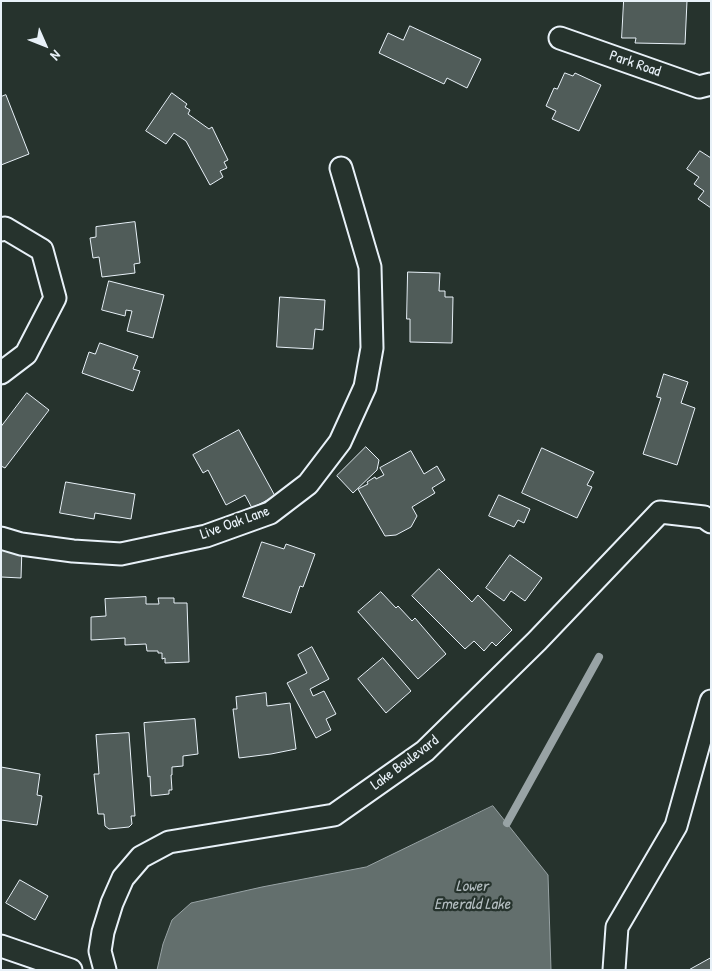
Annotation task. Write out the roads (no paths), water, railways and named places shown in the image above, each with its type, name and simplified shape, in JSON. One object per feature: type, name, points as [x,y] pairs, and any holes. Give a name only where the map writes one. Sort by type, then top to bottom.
[{"type":"street","name":"Park Road","points":[[560,38],[699,87],[711,84]]},
{"type":"street","name":"Live Oak Lane","points":[[1,538],[22,544],[73,551],[121,554],[206,536],[270,513],[308,484],[340,442],[365,387],[372,348],[370,267],[341,168]]},
{"type":"street","points":[[1,230],[5,228],[42,250],[55,298],[26,354],[1,373]]},
{"type":"street","name":"Lake Boulevard","points":[[105,970],[100,951],[103,932],[112,903],[123,878],[141,856],[169,842],[334,814],[425,751],[537,641],[660,512],[704,517],[711,522]]},
{"type":"street","points":[[614,970],[617,927],[676,826],[711,701]]},
{"type":"street","points":[[1,946],[72,970]]},
{"type":"water","name":"Lower Emerald Lake","points":[[493,806],[548,875],[551,970],[157,970],[163,944],[172,920],[191,903],[366,867]]},
{"type":"waterway","points":[[507,823],[599,657]]}]
